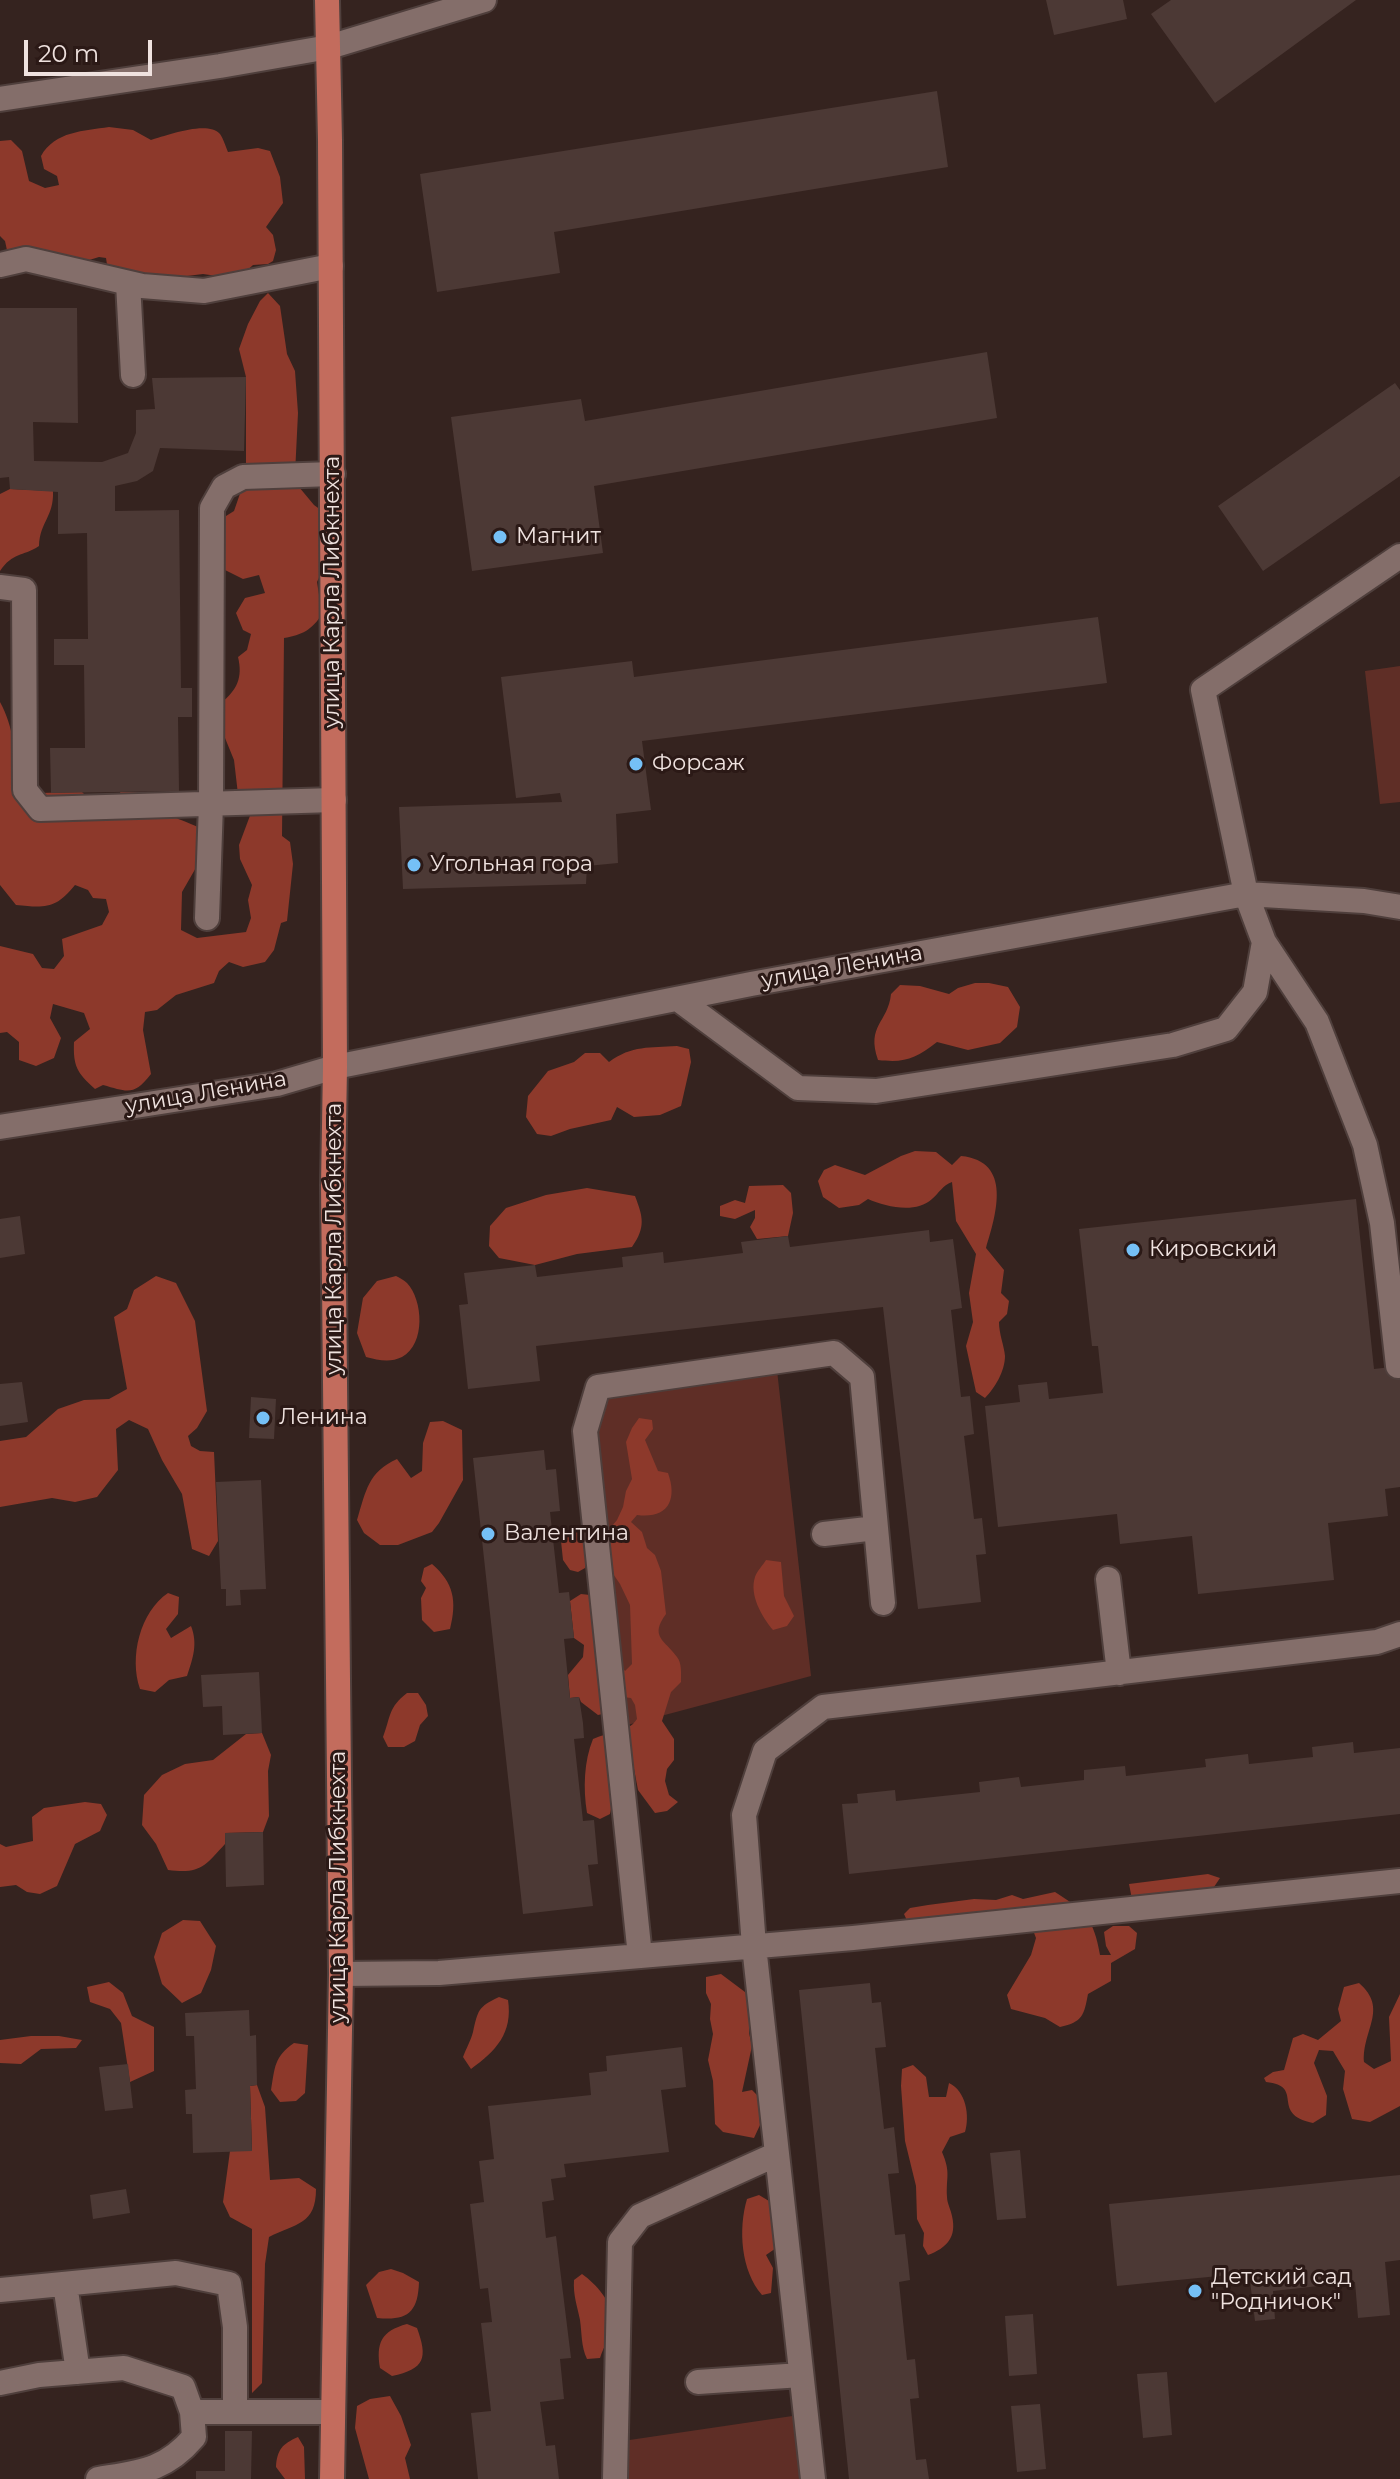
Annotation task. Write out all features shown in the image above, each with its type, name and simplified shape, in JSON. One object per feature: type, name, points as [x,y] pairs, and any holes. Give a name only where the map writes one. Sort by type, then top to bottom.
[{"type":"main road","name":"улица Карла Либкнехта","points":[[327,0],[333,474],[334,1216],[341,1974],[332,2479]]},
{"type":"street","points":[[0,99],[329,47],[484,0]]},
{"type":"street","points":[[0,265],[26,259],[128,283],[204,291],[331,266]]},
{"type":"street","points":[[128,283],[133,375]]},
{"type":"street","points":[[207,918],[211,804],[212,508],[224,487],[243,477],[333,474]]},
{"type":"street","points":[[1398,1366],[1382,1223],[1365,1145],[1317,1022],[1264,942],[1246,894],[1203,690],[1400,556]]},
{"type":"street","points":[[0,587],[24,590],[25,790],[40,809],[334,800]]},
{"type":"street","name":"улица Ленина","points":[[0,1127],[277,1084],[335,1067],[678,999],[1246,894],[1364,901],[1400,907]]},
{"type":"street","points":[[678,999],[798,1088],[876,1091],[1173,1045],[1226,1029],[1255,992],[1264,942]]},
{"type":"street","points":[[640,1956],[585,1431],[598,1387],[834,1353],[862,1377],[883,1603]]},
{"type":"street","points":[[824,1534],[876,1528]]},
{"type":"street","points":[[1108,1579],[1119,1673]]},
{"type":"street","points":[[813,2479],[754,1946],[744,1815],[765,1751],[823,1707],[1377,1642],[1400,1634]]},
{"type":"street","points":[[341,1974],[439,1973],[868,1937],[1400,1881]]},
{"type":"street","points":[[615,2479],[620,2242],[640,2216],[777,2154]]},
{"type":"street","points":[[0,2290],[176,2273],[229,2284],[235,2327],[235,2412]]},
{"type":"street","points":[[65,2284],[78,2372]]},
{"type":"street","points":[[0,2383],[39,2375],[124,2368],[183,2387],[192,2412],[194,2437],[179,2455],[148,2470],[98,2479]]},
{"type":"street","points":[[698,2382],[801,2375]]},
{"type":"street","points":[[192,2412],[332,2412]]},
{"type":"shaded area","points":[[109,127],[133,130],[151,140],[206,128],[220,134],[228,152],[258,148],[270,151],[280,177],[283,203],[266,227],[273,235],[276,250],[273,261],[253,265],[242,275],[224,277],[203,274],[155,280],[108,271],[106,258],[86,261],[8,255],[5,241],[0,236],[0,141],[11,140],[22,151],[29,181],[45,188],[59,185],[57,176],[44,169],[41,156],[54,141],[80,131]]},
{"type":"shaded area","points":[[268,293],[280,306],[287,354],[295,371],[298,413],[295,474],[299,487],[314,505],[332,518],[333,547],[317,582],[322,614],[306,631],[284,638],[282,836],[290,842],[293,864],[287,921],[281,923],[274,950],[265,962],[243,967],[229,962],[219,971],[214,983],[176,995],[157,1010],[145,1012],[143,1030],[151,1074],[140,1086],[130,1090],[103,1085],[95,1089],[80,1073],[74,1057],[74,1042],[90,1029],[84,1013],[53,1004],[50,1018],[61,1038],[54,1058],[36,1066],[19,1060],[19,1042],[7,1032],[0,1033],[0,946],[33,954],[42,968],[54,969],[64,956],[62,939],[102,925],[109,912],[106,899],[93,898],[88,890],[75,885],[56,903],[35,907],[16,905],[0,885],[0,702],[13,738],[19,783],[33,810],[47,822],[52,817],[39,793],[82,792],[105,815],[122,819],[129,815],[120,792],[149,792],[166,813],[204,830],[205,852],[182,892],[181,930],[197,938],[246,932],[251,918],[248,900],[252,885],[240,859],[239,845],[251,813],[239,803],[234,760],[225,738],[221,703],[237,683],[240,671],[238,657],[247,650],[251,634],[243,630],[236,613],[245,598],[265,593],[259,575],[243,579],[223,569],[218,521],[234,511],[244,482],[246,377],[239,349],[248,324]]},
{"type":"shaded area","points":[[10,489],[53,491],[53,500],[39,546],[14,558],[0,571],[0,494]]},
{"type":"shaded area","points":[[1400,666],[1400,802],[1380,804],[1365,671]]},
{"type":"shaded area","points":[[975,983],[1008,987],[1020,1007],[1017,1027],[1000,1043],[968,1050],[937,1042],[909,1058],[878,1060],[876,1031],[891,994],[900,985],[920,986],[949,994]]},
{"type":"shaded area","points":[[677,1046],[689,1049],[691,1062],[681,1106],[660,1115],[634,1117],[617,1107],[611,1120],[551,1136],[537,1134],[526,1117],[528,1096],[548,1071],[574,1062],[585,1053],[600,1053],[609,1062],[634,1050]]},
{"type":"shaded area","points":[[915,1151],[936,1152],[952,1165],[961,1156],[977,1160],[988,1168],[994,1179],[996,1206],[986,1248],[1004,1270],[1001,1293],[1009,1301],[1007,1314],[999,1322],[1005,1356],[1003,1367],[996,1384],[985,1398],[976,1392],[966,1346],[973,1322],[969,1293],[976,1254],[956,1221],[952,1182],[925,1204],[918,1206],[892,1206],[868,1199],[859,1205],[839,1208],[823,1197],[818,1181],[824,1170],[835,1165],[865,1175]]},
{"type":"shaded area","points":[[783,1185],[791,1193],[793,1213],[788,1236],[757,1239],[750,1227],[755,1210],[735,1219],[720,1216],[720,1206],[735,1200],[745,1203],[749,1186]]},
{"type":"shaded area","points":[[587,1188],[635,1196],[642,1222],[640,1234],[632,1247],[577,1254],[535,1265],[499,1258],[489,1246],[490,1226],[506,1208],[546,1195]]},
{"type":"shaded area","points":[[156,1276],[176,1283],[195,1321],[207,1411],[188,1436],[191,1446],[200,1451],[214,1452],[218,1541],[209,1556],[192,1549],[182,1494],[148,1429],[129,1420],[116,1429],[118,1470],[97,1497],[75,1502],[52,1498],[0,1507],[0,1441],[26,1437],[58,1409],[84,1400],[109,1399],[127,1389],[114,1317],[127,1309],[134,1290]]},
{"type":"shaded area","points":[[396,1276],[407,1283],[419,1310],[420,1322],[415,1342],[410,1351],[398,1359],[366,1357],[357,1333],[363,1298],[377,1281]]},
{"type":"shaded area","points":[[776,1361],[811,1676],[616,1728],[585,1431],[598,1387]]},
{"type":"shaded area","points":[[639,1418],[652,1420],[653,1429],[645,1440],[658,1471],[668,1473],[672,1492],[663,1511],[637,1515],[631,1522],[642,1532],[647,1548],[655,1555],[661,1571],[666,1614],[659,1633],[680,1665],[681,1682],[671,1692],[662,1721],[674,1739],[674,1760],[667,1769],[665,1781],[669,1795],[678,1802],[667,1811],[655,1813],[638,1790],[634,1769],[626,1759],[612,1781],[610,1814],[600,1819],[587,1813],[585,1784],[590,1747],[593,1739],[623,1730],[637,1719],[631,1698],[623,1697],[607,1713],[598,1715],[579,1697],[570,1698],[568,1675],[583,1657],[584,1645],[574,1638],[570,1601],[581,1594],[590,1595],[604,1634],[625,1671],[632,1664],[630,1605],[609,1568],[588,1557],[585,1568],[578,1572],[570,1570],[563,1560],[561,1541],[577,1529],[608,1531],[617,1520],[632,1479],[626,1442]]},
{"type":"shaded area","points":[[443,1421],[462,1430],[463,1480],[432,1532],[398,1545],[380,1545],[364,1533],[357,1520],[374,1476],[397,1459],[411,1478],[422,1471],[423,1443],[430,1422]]},
{"type":"shaded area","points":[[766,1560],[781,1562],[784,1596],[794,1616],[787,1626],[773,1630],[761,1612],[754,1591],[755,1577]]},
{"type":"shaded area","points":[[432,1564],[445,1578],[453,1601],[450,1629],[434,1632],[422,1620],[421,1598],[426,1588],[421,1581],[424,1568]]},
{"type":"shaded area","points":[[168,1593],[179,1597],[178,1614],[166,1629],[171,1638],[191,1626],[194,1645],[191,1663],[187,1676],[169,1680],[155,1692],[140,1689],[136,1663],[139,1636],[150,1612]]},
{"type":"shaded area","points":[[407,1693],[418,1693],[426,1705],[428,1716],[420,1725],[415,1741],[404,1747],[388,1747],[383,1737],[391,1713]]},
{"type":"shaded area","points":[[262,1733],[271,1755],[268,1771],[269,1816],[263,1832],[225,1833],[225,1844],[201,1867],[187,1871],[168,1870],[156,1844],[142,1825],[144,1795],[162,1775],[185,1764],[213,1760],[246,1734]]},
{"type":"shaded area","points":[[85,1802],[101,1804],[107,1815],[100,1831],[75,1844],[57,1886],[40,1894],[27,1892],[16,1885],[0,1887],[0,1844],[6,1847],[33,1841],[32,1817],[44,1808]]},
{"type":"shaded area","points":[[1208,1874],[1220,1878],[1212,1890],[1134,1909],[1129,1884]]},
{"type":"shaded area","points":[[1055,1892],[1074,1905],[1091,1924],[1100,1955],[1111,1955],[1104,1932],[1113,1926],[1129,1926],[1137,1933],[1135,1949],[1111,1963],[1111,1981],[1088,1994],[1078,2020],[1060,2027],[1045,2018],[1011,2009],[1007,1995],[1031,1955],[1036,1938],[1029,1920],[909,1925],[904,1914],[910,1908],[928,1905],[974,1899],[996,1900],[1012,1895],[1023,1899]]},
{"type":"shaded area","points":[[183,1920],[200,1921],[216,1946],[211,1970],[201,1993],[182,2003],[162,1984],[154,1957],[162,1933]]},
{"type":"shaded area","points":[[721,1974],[749,1995],[752,2046],[742,2092],[752,2090],[758,2096],[760,2125],[754,2138],[723,2132],[715,2124],[713,2081],[708,2060],[713,2034],[706,1977]]},
{"type":"shaded area","points":[[109,1982],[123,1993],[132,2016],[154,2027],[154,2071],[130,2082],[121,2023],[110,2009],[90,2002],[87,1987]]},
{"type":"shaded area","points":[[1359,1983],[1372,2002],[1364,2062],[1374,2069],[1391,2061],[1389,2017],[1400,1994],[1400,2106],[1370,2122],[1352,2119],[1343,2089],[1345,2071],[1333,2051],[1319,2050],[1314,2063],[1327,2096],[1326,2115],[1313,2123],[1300,2119],[1289,2107],[1284,2089],[1266,2082],[1264,2078],[1284,2070],[1293,2038],[1303,2034],[1318,2040],[1341,2021],[1338,2009],[1344,1987]]},
{"type":"shaded area","points":[[499,1997],[508,2000],[505,2032],[495,2048],[471,2069],[463,2057],[478,2014]]},
{"type":"shaded area","points":[[31,2036],[82,2040],[76,2048],[41,2049],[21,2064],[0,2063],[0,2040]]},
{"type":"shaded area","points":[[294,2043],[308,2045],[305,2093],[296,2101],[280,2102],[271,2090],[275,2069],[279,2058]]},
{"type":"shaded area","points":[[913,2065],[926,2077],[929,2097],[946,2097],[949,2083],[963,2098],[967,2112],[965,2132],[950,2137],[942,2152],[947,2170],[952,2236],[940,2249],[928,2255],[923,2246],[924,2233],[917,2219],[916,2186],[905,2141],[902,2069]]},
{"type":"shaded area","points":[[257,2085],[265,2107],[270,2180],[299,2178],[316,2189],[315,2201],[308,2216],[269,2237],[265,2264],[262,2383],[252,2393],[252,2229],[230,2217],[223,2202],[230,2151],[252,2150],[250,2086]]},
{"type":"shaded area","points":[[759,2195],[774,2204],[779,2246],[766,2255],[773,2268],[771,2293],[762,2295],[750,2274],[742,2236],[747,2199]]},
{"type":"shaded area","points":[[391,2269],[419,2282],[416,2301],[409,2313],[403,2316],[377,2318],[366,2285],[379,2272]]},
{"type":"shaded area","points":[[582,2274],[603,2294],[612,2314],[611,2330],[600,2358],[587,2359],[584,2349],[574,2285],[574,2280]]},
{"type":"shaded area","points":[[407,2324],[417,2328],[423,2355],[417,2366],[392,2376],[380,2368],[380,2345],[391,2330]]},
{"type":"shaded area","points":[[390,2396],[411,2445],[405,2458],[410,2479],[369,2479],[355,2428],[357,2406],[370,2399]]},
{"type":"shaded area","points":[[806,2414],[813,2479],[615,2479],[616,2442]]},
{"type":"shaded area","points":[[298,2437],[304,2447],[305,2479],[285,2479],[276,2467],[279,2452]]},
{"type":"building","points":[[1046,0],[1123,0],[1127,19],[1054,35]]},
{"type":"building","points":[[1171,0],[1356,0],[1215,103],[1151,14]]},
{"type":"building","points":[[937,91],[948,167],[554,232],[560,273],[437,292],[420,174]]},
{"type":"building","points":[[0,308],[77,308],[78,423],[33,422],[34,461],[102,462],[128,453],[136,433],[136,410],[155,409],[152,378],[246,377],[244,451],[160,448],[153,471],[137,481],[115,486],[115,511],[179,510],[181,688],[192,688],[192,717],[178,717],[179,791],[51,793],[50,748],[85,748],[84,665],[54,665],[54,639],[88,639],[87,533],[58,534],[58,492],[10,489],[9,477],[0,478]]},
{"type":"building","points":[[987,352],[997,418],[594,486],[603,553],[472,571],[451,417],[581,399],[585,421]]},
{"type":"building","points":[[1395,383],[1400,390],[1400,476],[1263,571],[1218,506]]},
{"type":"building","points":[[1098,617],[1107,683],[642,741],[651,810],[616,814],[618,863],[587,866],[586,884],[403,889],[399,807],[562,802],[560,793],[516,798],[501,677],[632,661],[634,677]]},
{"type":"building","points":[[1356,1199],[1374,1369],[1400,1366],[1400,1487],[1385,1489],[1388,1516],[1328,1523],[1334,1580],[1198,1594],[1192,1536],[1120,1544],[1117,1514],[998,1527],[985,1406],[1020,1402],[1018,1385],[1047,1382],[1049,1399],[1103,1393],[1098,1346],[1092,1346],[1079,1229]]},
{"type":"building","points":[[20,1216],[25,1254],[0,1258],[0,1219]]},
{"type":"building","points":[[929,1230],[930,1242],[953,1239],[962,1308],[951,1310],[961,1397],[970,1396],[974,1434],[964,1436],[974,1519],[982,1518],[986,1554],[976,1555],[981,1602],[918,1609],[883,1307],[536,1346],[540,1381],[468,1389],[459,1305],[468,1304],[464,1273],[535,1265],[537,1277],[623,1267],[622,1257],[663,1252],[664,1263],[743,1253],[741,1242],[788,1236],[790,1247]]},
{"type":"building","points":[[22,1382],[28,1422],[0,1426],[0,1384]]},
{"type":"building","points":[[251,1397],[276,1399],[274,1439],[249,1438]]},
{"type":"building","points":[[544,1450],[546,1470],[556,1469],[560,1511],[550,1512],[559,1593],[569,1592],[574,1638],[564,1639],[570,1698],[579,1697],[584,1738],[574,1739],[583,1821],[594,1820],[598,1864],[588,1865],[593,1906],[523,1914],[473,1458]]},
{"type":"building","points":[[261,1480],[266,1589],[240,1590],[241,1605],[226,1606],[226,1589],[221,1589],[216,1482]]},
{"type":"building","points":[[259,1672],[262,1733],[223,1735],[222,1706],[203,1707],[201,1675]]},
{"type":"building","points":[[1353,1742],[1354,1753],[1400,1748],[1400,1814],[849,1874],[842,1804],[858,1803],[857,1794],[895,1790],[896,1801],[980,1792],[979,1782],[1019,1777],[1021,1787],[1084,1780],[1084,1770],[1125,1766],[1126,1776],[1206,1767],[1205,1759],[1248,1754],[1249,1764],[1313,1757],[1312,1747]]},
{"type":"building","points":[[263,1832],[264,1885],[226,1887],[225,1833]]},
{"type":"building","points":[[870,1983],[872,2003],[881,2002],[886,2047],[875,2048],[884,2129],[894,2127],[899,2173],[888,2174],[895,2235],[905,2234],[910,2280],[899,2282],[907,2360],[915,2359],[919,2398],[910,2399],[916,2460],[926,2459],[929,2479],[849,2479],[799,1990]]},
{"type":"building","points":[[249,2010],[250,2036],[256,2035],[257,2085],[250,2086],[252,2151],[193,2153],[192,2114],[186,2114],[185,2090],[196,2089],[194,2036],[186,2036],[185,2013]]},
{"type":"building","points":[[682,2047],[686,2087],[661,2090],[669,2152],[564,2164],[566,2177],[551,2179],[554,2200],[542,2202],[546,2238],[556,2236],[571,2358],[560,2359],[564,2399],[540,2402],[546,2446],[555,2445],[559,2479],[478,2479],[471,2413],[491,2411],[481,2323],[492,2322],[488,2288],[480,2289],[470,2204],[484,2202],[479,2161],[494,2159],[488,2106],[591,2095],[589,2073],[607,2071],[606,2056]]},
{"type":"building","points":[[128,2064],[133,2108],[105,2111],[99,2067]]},
{"type":"building","points":[[1020,2150],[1026,2218],[997,2220],[990,2153]]},
{"type":"building","points":[[1400,2175],[1400,2260],[1385,2262],[1390,2315],[1358,2318],[1355,2282],[1273,2291],[1275,2319],[1255,2321],[1249,2273],[1117,2286],[1109,2204]]},
{"type":"building","points":[[126,2189],[130,2213],[93,2219],[90,2195]]},
{"type":"building","points":[[1033,2314],[1037,2374],[1009,2376],[1005,2316]]},
{"type":"building","points":[[1167,2372],[1172,2435],[1143,2438],[1137,2374]]},
{"type":"building","points":[[1040,2404],[1046,2469],[1017,2472],[1011,2406]]},
{"type":"building","points":[[225,2431],[252,2431],[251,2479],[196,2479],[196,2471],[225,2471]]},
{"type":"place","name":"Магнит","points":[[500,537]]},
{"type":"place","name":"Форсаж","points":[[636,764]]},
{"type":"place","name":"Угольная гора","points":[[414,865]]},
{"type":"place","name":"Кировский","points":[[1133,1250]]},
{"type":"place","name":"Ленина","points":[[263,1418]]},
{"type":"place","name":"Валентина","points":[[488,1534]]},
{"type":"place","name":"Детский сад \"Родничок\"","points":[[1195,2291]]}]
